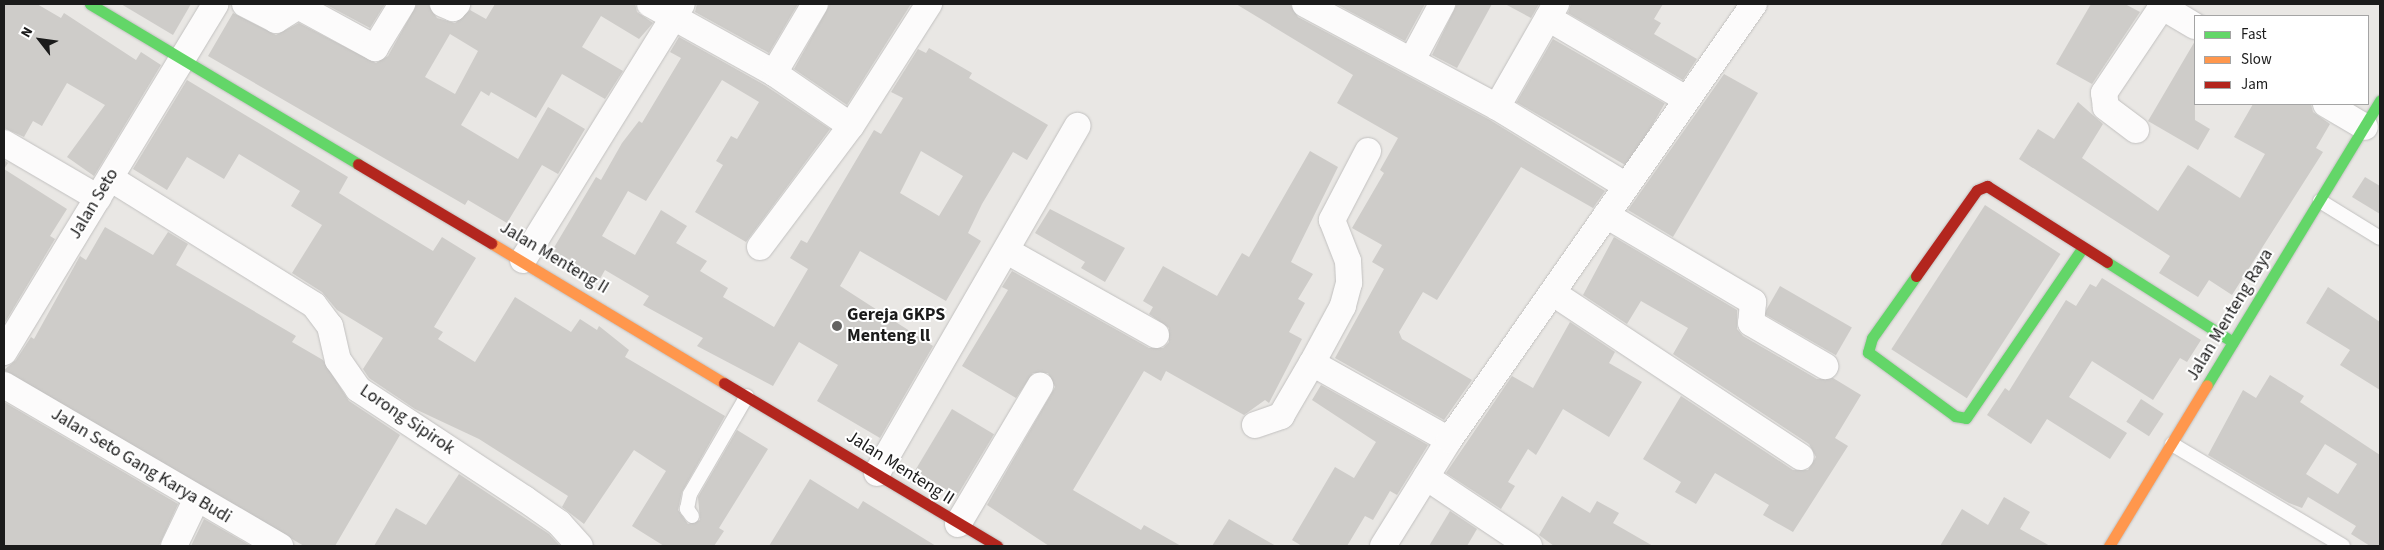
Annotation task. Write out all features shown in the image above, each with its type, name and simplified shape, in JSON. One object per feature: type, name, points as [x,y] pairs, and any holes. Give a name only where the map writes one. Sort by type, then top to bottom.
[{"type":"street","name":"Jalan Menteng II","points":[[90,4],[184,57],[997,546]]},
{"type":"street","name":"Jalan Seto","points":[[4,352],[216,4]]},
{"type":"street","points":[[245,4],[276,20],[298,6],[375,48],[402,4]]},
{"type":"street","points":[[443,4],[453,8],[457,4]]},
{"type":"street","points":[[650,4],[678,10],[851,126]]},
{"type":"street","points":[[774,73],[816,4]]},
{"type":"street","points":[[760,247],[851,126],[929,4]]},
{"type":"street","points":[[1305,4],[1497,107],[1625,185]]},
{"type":"street","points":[[1412,60],[1442,4]]},
{"type":"street","points":[[1383,546],[1449,440],[1553,293],[1625,185],[1754,4]]},
{"type":"street","points":[[523,260],[678,10]]},
{"type":"street","points":[[2136,130],[2106,107],[2104,93],[2159,11],[2168,10],[2194,25]]},
{"type":"street","points":[[1497,107],[1552,11],[1686,99]]},
{"type":"street","name":"Jalan Menteng Raya","points":[[2109,546],[2380,101]]},
{"type":"street","points":[[2328,105],[2365,126]]},
{"type":"street","points":[[877,473],[1007,251],[1077,126]]},
{"type":"street","name":"Lorong Sipirok","points":[[4,142],[104,188],[314,305],[330,326],[338,360],[358,389],[559,523],[580,546]]},
{"type":"street","points":[[1255,425],[1281,416],[1343,306],[1349,283],[1348,261],[1332,220],[1368,151]]},
{"type":"street","points":[[2081,250],[1966,418],[1955,416],[1868,352],[1872,338],[1982,187],[2003,193],[2081,250],[2233,342]]},
{"type":"street","points":[[1606,215],[1753,302],[1751,322],[1825,366]]},
{"type":"street","points":[[1007,251],[1156,335]]},
{"type":"street","points":[[1553,293],[1801,457]]},
{"type":"street","points":[[1312,363],[1449,440]]},
{"type":"street","name":"Jalan Seto Gang Karya Budi","points":[[4,385],[196,500],[280,546]]},
{"type":"street","points":[[958,524],[1040,386]]},
{"type":"street","points":[[1426,477],[1529,546]]},
{"type":"street","points":[[174,546],[196,500]]},
{"type":"lane","points":[[2320,201],[2380,238]]},
{"type":"lane","points":[[692,516],[687,509],[690,494],[747,396]]},
{"type":"lane","points":[[2172,444],[2343,546]]},
{"type":"building","points":[[4,4],[37,4],[61,18],[64,13],[136,60],[141,52],[161,65],[94,176],[67,157],[105,105],[67,83],[42,126],[33,121],[24,137],[4,128]]},
{"type":"building","points":[[121,4],[191,4],[173,35]]},
{"type":"building","points":[[325,4],[385,4],[370,28]]},
{"type":"building","points":[[417,4],[428,4],[437,18],[455,23],[470,10],[486,19],[495,4],[635,4],[637,12],[653,23],[639,39],[601,16],[582,47],[623,71],[605,99],[562,74],[536,118],[491,92],[489,96],[481,91],[461,125],[518,159],[548,107],[585,129],[558,174],[542,165],[507,223],[468,200],[465,205],[208,56],[233,13],[276,35],[299,23],[376,63],[388,56]],"holes":[[[450,34],[478,51],[455,94],[425,77]]]},
{"type":"building","points":[[697,4],[798,4],[769,53],[695,12]]},
{"type":"building","points":[[830,4],[911,4],[847,105],[794,69]]},
{"type":"building","points":[[1236,4],[1290,4],[1298,17],[1490,120],[1605,191],[1593,208],[1521,167],[1437,300],[1423,292],[1399,332],[1402,339],[1472,380],[1444,420],[1335,358],[1384,269],[1372,262],[1382,245],[1352,228],[1384,173],[1380,170],[1398,138],[1337,103],[1353,75]]},
{"type":"building","points":[[1336,4],[1425,4],[1405,41]]},
{"type":"building","points":[[1457,4],[1492,4],[1457,68],[1432,55]]},
{"type":"building","points":[[1505,4],[1539,4],[1531,18]]},
{"type":"building","points":[[1571,4],[1663,4],[1654,19],[1661,23],[1654,34],[1697,59],[1683,80],[1568,13]]},
{"type":"building","points":[[2091,4],[2125,4],[2140,12],[2092,84],[2056,64]]},
{"type":"building","points":[[679,37],[766,86],[830,129],[746,242],[695,212],[723,165],[716,161],[731,136],[737,139],[759,102],[722,80],[646,201],[628,191],[602,236],[635,255],[661,210],[687,226],[676,243],[707,261],[700,271],[728,288],[723,297],[774,327],[808,269],[790,258],[801,240],[807,243],[874,130],[881,134],[903,98],[891,92],[918,49],[926,53],[929,48],[972,73],[969,78],[1048,125],[1027,160],[1013,152],[982,204],[968,233],[981,241],[946,301],[860,251],[840,286],[933,346],[880,438],[817,401],[838,365],[799,342],[773,386],[697,346],[703,338],[643,305],[649,296],[605,270],[597,284],[549,256],[596,177],[601,180],[622,143],[639,121],[642,123],[681,58],[670,52]],"holes":[[[921,151],[963,176],[939,216],[900,193]]]},
{"type":"building","points":[[1553,39],[1665,104],[1628,167],[1516,102]]},
{"type":"building","points":[[2194,43],[2195,120],[2210,129],[2198,150],[2148,121]]},
{"type":"building","points":[[1724,74],[1758,93],[1673,237],[1628,210]]},
{"type":"building","points":[[187,80],[348,177],[339,193],[374,215],[433,251],[442,237],[476,258],[434,327],[443,332],[438,339],[475,362],[515,297],[571,332],[580,319],[597,330],[599,326],[629,350],[625,357],[725,416],[682,492],[678,510],[688,524],[700,520],[698,497],[737,430],[768,449],[719,528],[724,531],[714,546],[664,546],[632,526],[666,471],[634,450],[584,524],[562,507],[568,496],[479,439],[415,409],[369,378],[363,369],[383,338],[337,310],[322,292],[292,273],[322,225],[291,206],[300,191],[239,154],[224,179],[187,157],[167,190],[133,169]]},
{"type":"building","points":[[2078,102],[2103,124],[2082,158],[2158,211],[2188,165],[2240,198],[2265,154],[2234,137],[2252,105],[2311,105],[2313,112],[2330,124],[2316,148],[2323,152],[2232,295],[2209,280],[2198,297],[2159,273],[2170,256],[2019,159],[2038,129],[2054,139]]},
{"type":"building","points":[[1310,151],[1338,167],[1291,262],[1313,274],[1298,299],[1305,303],[1289,332],[1302,339],[1269,403],[1265,400],[1244,415],[1166,371],[1161,381],[1144,371],[1073,490],[1141,530],[1144,525],[1181,546],[1049,546],[987,505],[1055,387],[1048,373],[1033,373],[1016,398],[962,366],[1008,290],[1002,287],[1012,271],[1149,348],[1163,348],[1169,342],[1169,328],[1149,314],[1153,307],[1143,301],[1163,266],[1217,296],[1242,253],[1249,257]]},
{"type":"building","points":[[4,160],[8,163],[4,169]]},
{"type":"building","points":[[4,169],[67,209],[50,236],[55,239],[4,324]]},
{"type":"building","points":[[2365,177],[2380,186],[2380,214],[2352,197]]},
{"type":"building","points":[[1985,205],[2060,254],[1967,398],[1891,349]]},
{"type":"building","points":[[1050,209],[1125,248],[1105,282],[1081,268],[1085,262],[1035,233]]},
{"type":"building","points":[[105,227],[153,255],[168,232],[188,244],[176,265],[296,336],[292,342],[323,360],[349,401],[400,435],[335,546],[304,546],[4,370],[16,360],[31,337],[34,339],[80,256],[86,260]]},
{"type":"building","points":[[1614,237],[1737,310],[1737,329],[1743,336],[1817,379],[1833,378],[1861,395],[1835,438],[1848,446],[1793,532],[1763,515],[1769,505],[1715,473],[1696,504],[1675,492],[1681,482],[1643,459],[1681,396],[1793,470],[1808,470],[1816,457],[1809,444],[1673,354],[1688,328],[1641,301],[1627,324],[1583,295]]},
{"type":"building","points":[[2102,278],[2201,340],[2187,362],[2180,358],[2153,400],[2092,361],[2069,397],[2127,433],[2110,459],[2047,419],[2031,444],[1987,415],[2005,388],[2009,391],[2066,300],[2076,306],[2090,284],[2096,287]]},
{"type":"building","points":[[1780,286],[1852,327],[1836,355],[1764,314]]},
{"type":"building","points":[[2328,287],[2380,322],[2380,390],[2340,365],[2350,350],[2306,323]]},
{"type":"building","points":[[1570,322],[1615,352],[1609,363],[1642,382],[1609,437],[1563,409],[1536,455],[1528,449],[1508,482],[1515,486],[1501,509],[1446,473],[1512,376],[1533,388]]},
{"type":"building","points":[[2270,375],[2304,396],[2300,402],[2380,455],[2380,546],[2370,546],[2351,534],[2356,526],[2308,497],[2302,508],[2289,503],[2208,455],[2243,390],[2256,398]],"holes":[[[2325,444],[2357,464],[2338,494],[2306,474]]]},
{"type":"building","points":[[1321,385],[1428,445],[1397,495],[1390,491],[1373,520],[1365,516],[1347,546],[1302,546],[1292,540],[1335,467],[1354,478],[1376,442],[1312,400]]},
{"type":"building","points":[[2141,399],[2164,414],[2149,436],[2126,422]]},
{"type":"building","points":[[4,402],[178,504],[159,546],[4,546]]},
{"type":"building","points":[[952,409],[994,434],[957,496],[915,471]]},
{"type":"building","points":[[459,474],[549,534],[560,546],[374,546],[396,508],[426,525]]},
{"type":"building","points":[[810,479],[858,509],[863,501],[936,546],[769,546]]},
{"type":"building","points":[[1562,496],[1590,513],[1597,501],[1619,513],[1613,523],[1653,546],[1554,546],[1539,535]]},
{"type":"building","points":[[2004,497],[2030,512],[2020,529],[2050,546],[1940,546],[1962,509],[1988,525]]},
{"type":"building","points":[[1450,511],[1477,529],[1467,546],[1429,546]]},
{"type":"building","points":[[204,519],[251,546],[191,546]]},
{"type":"building","points":[[1229,519],[1276,546],[1212,546]]},
{"type":"traffic: fast","points":[[90,4],[358,164]]},
{"type":"traffic: fast","points":[[2207,385],[2380,101]]},
{"type":"traffic: fast","points":[[1916,276],[1872,338],[1868,352],[1955,416],[1966,418],[2081,250]]},
{"type":"traffic: fast","points":[[2107,262],[2233,342]]},
{"type":"traffic: slow","points":[[491,243],[724,383]]},
{"type":"traffic: slow","points":[[2109,546],[2207,385]]},
{"type":"traffic: jam","points":[[358,164],[491,243]]},
{"type":"traffic: jam","points":[[1916,276],[1977,190],[1987,186],[2107,262]]},
{"type":"traffic: jam","points":[[724,383],[997,546]]},
{"type":"place","name":"Gereja GKPS Menteng ll","points":[[837,326]]}]
